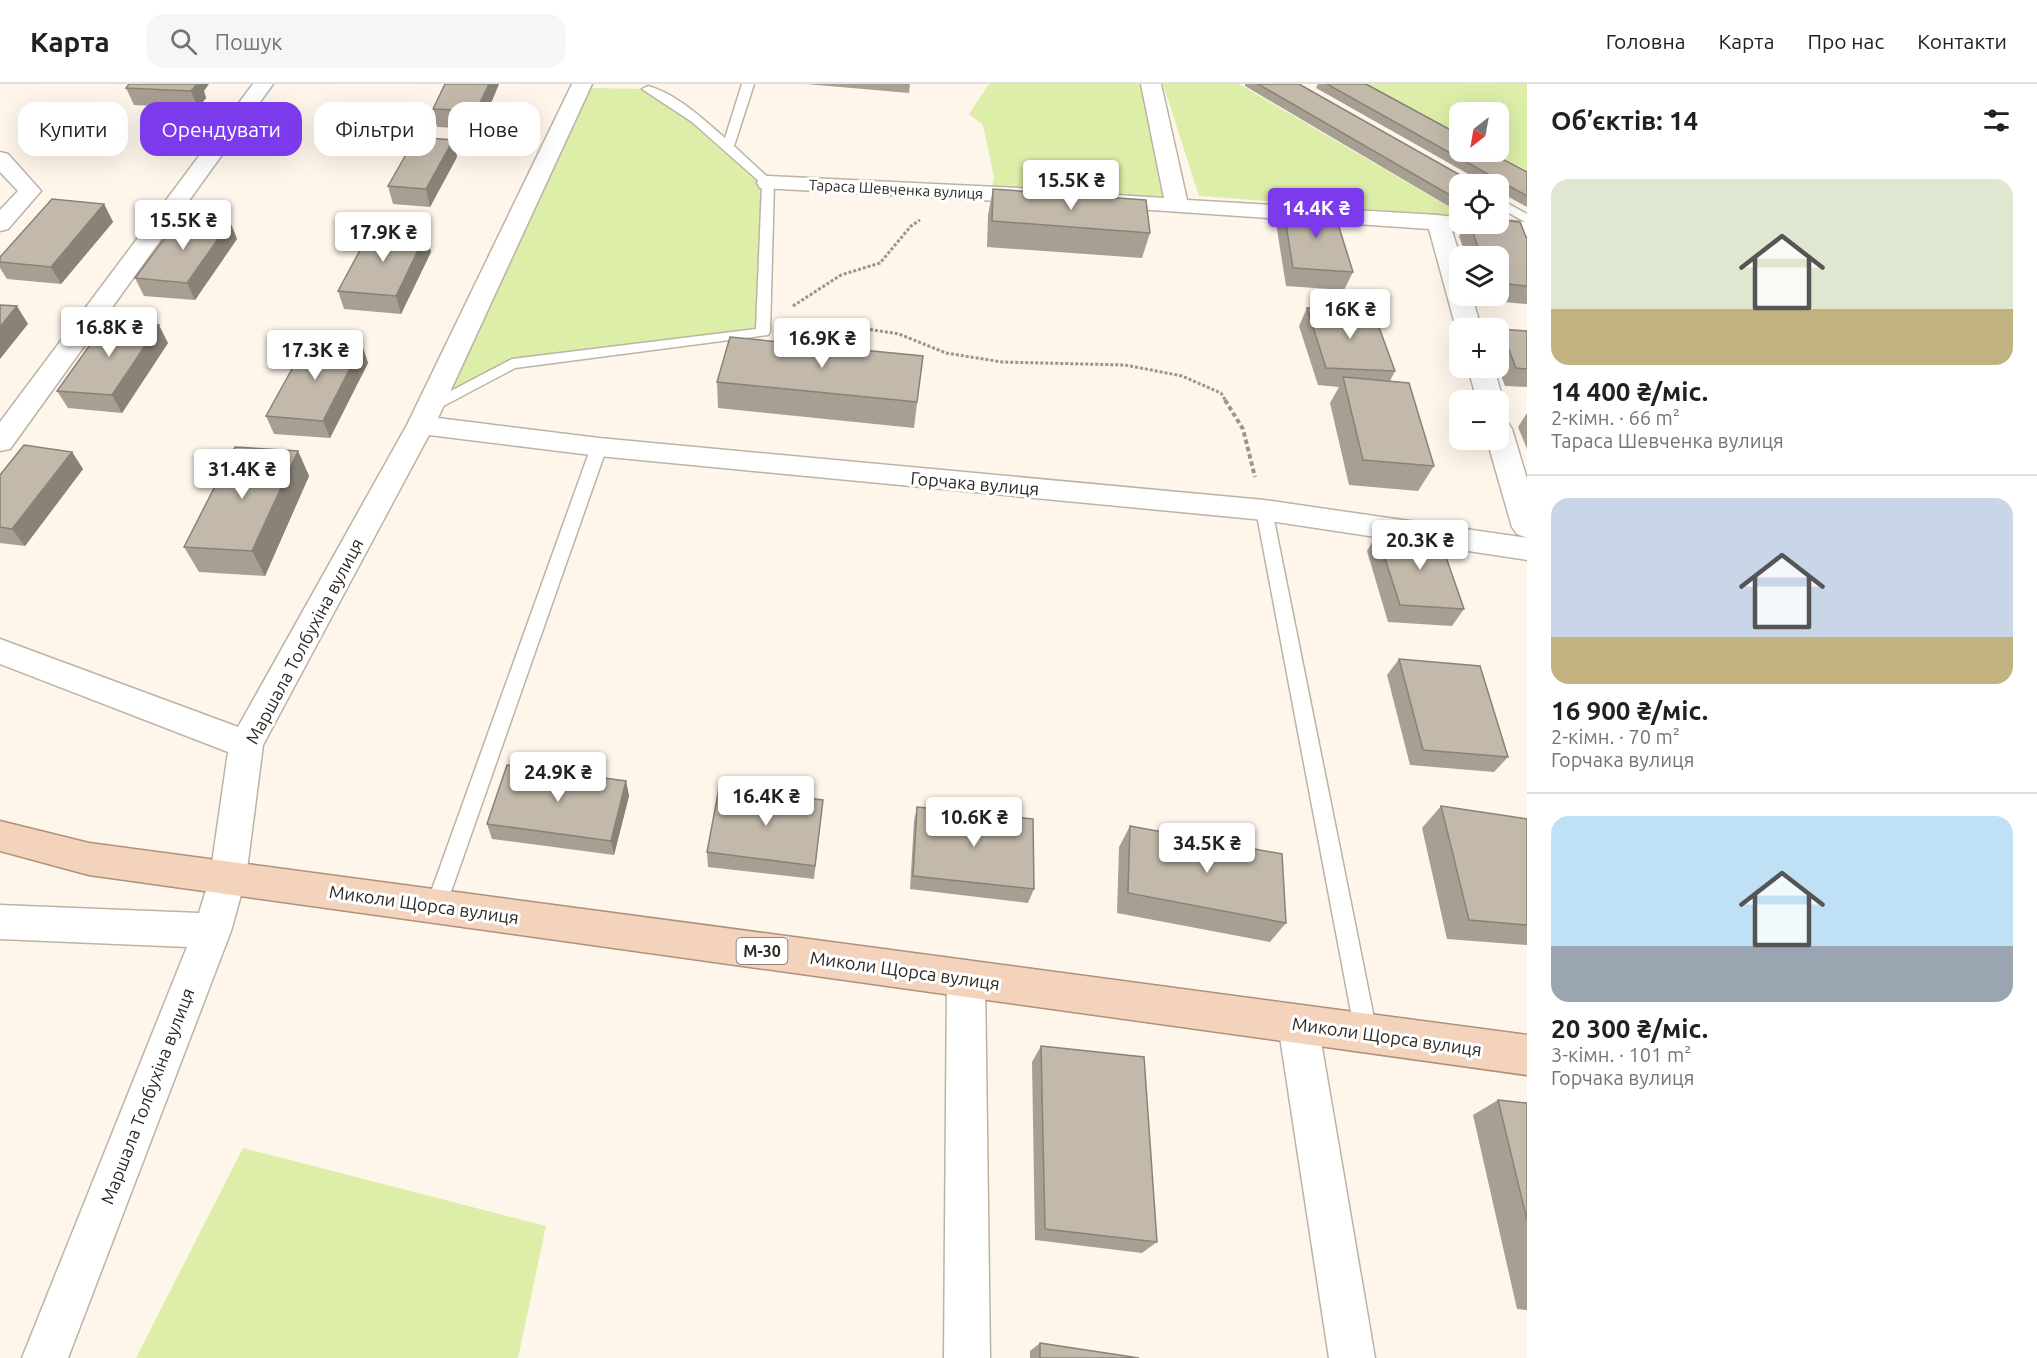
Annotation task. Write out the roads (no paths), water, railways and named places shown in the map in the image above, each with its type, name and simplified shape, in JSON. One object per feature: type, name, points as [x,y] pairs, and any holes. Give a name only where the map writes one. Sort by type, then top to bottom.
[{"type":"highway","name":"Миколи Щорса вулиця","points":[[0,836],[89,859],[1527,1055]]},
{"type":"street","points":[[0,442],[263,84]]},
{"type":"street","name":"Маршала Толбухіна вулиця","points":[[45,1358],[212,931],[228,878],[246,744],[425,417],[582,84]]},
{"type":"street","points":[[1151,84],[1178,206]]},
{"type":"street","points":[[0,159],[30,191],[0,224]]},
{"type":"street","name":"Тараса Шевченка вулиця","points":[[768,183],[1069,198],[1527,230]]},
{"type":"street","points":[[1438,222],[1466,318]]},
{"type":"street","name":"Горчака вулиця","points":[[425,417],[598,447],[1263,510],[1527,549]]},
{"type":"street","points":[[1504,450],[1527,527]]},
{"type":"street","points":[[0,651],[246,744]]},
{"type":"street","points":[[0,922],[212,931]]},
{"type":"street","points":[[966,978],[967,1358]]},
{"type":"street","points":[[1298,1024],[1352,1358]]},
{"type":"lane","points":[[728,148],[748,84]]},
{"type":"lane","points":[[425,417],[512,364],[763,327],[768,183],[666,98],[648,89]]},
{"type":"lane","points":[[1509,208],[1527,219]]},
{"type":"lane","points":[[436,906],[598,447]]},
{"type":"lane","points":[[1263,510],[1366,1033]]}]
